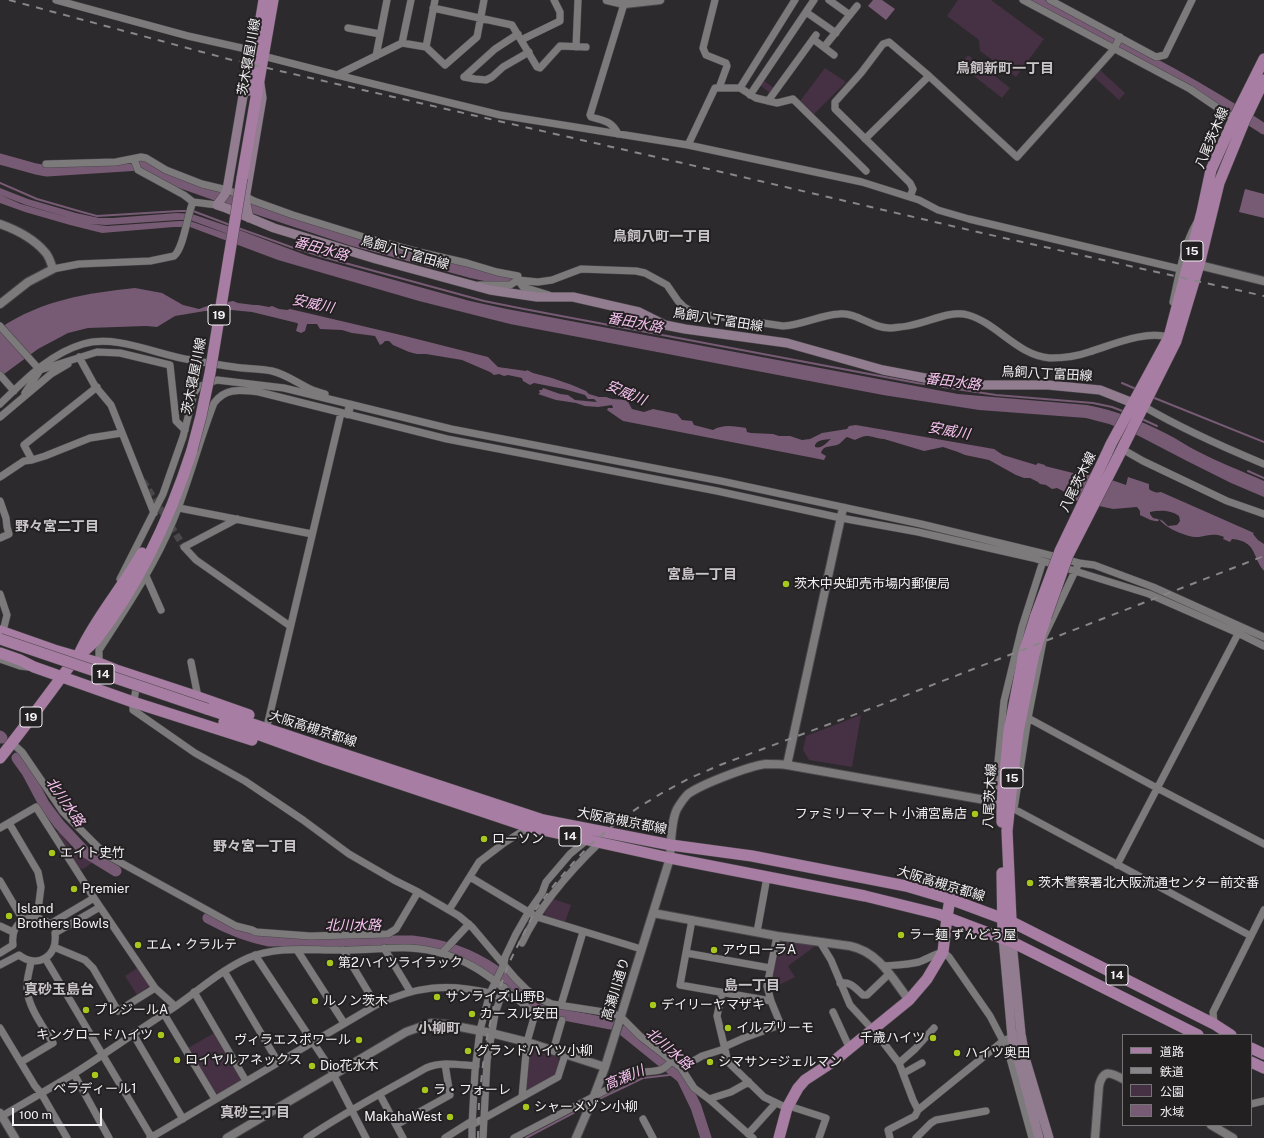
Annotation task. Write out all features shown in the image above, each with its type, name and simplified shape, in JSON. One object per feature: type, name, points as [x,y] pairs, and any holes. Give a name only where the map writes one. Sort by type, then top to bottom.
[{"type":"main road","name":"茨木寝屋川線","points":[[0,758],[78,656],[95,641],[121,603],[141,570],[157,539],[182,481],[256,76],[264,0]]},
{"type":"main road","name":"茨木寝屋川線","points":[[259,54],[273,0]]},
{"type":"main road","name":"八尾茨木線","points":[[1008,940],[1002,803],[1009,731],[1024,653],[1117,448],[1173,339],[1199,265],[1219,183],[1241,114],[1264,58]]},
{"type":"main road","name":"八尾茨木線","points":[[1173,339],[1174,322],[1211,170],[1241,114],[1264,80]]},
{"type":"main road","points":[[218,204],[226,192],[238,179],[245,198],[249,216]]},
{"type":"main road","name":"鳥飼八丁富田線","points":[[218,204],[274,228],[376,259],[490,290],[537,297],[573,297],[639,312],[665,325],[787,343],[883,370],[951,383],[976,385],[1048,385],[1100,390],[1139,404]]},
{"type":"main road","name":"茨木寝屋川線","points":[[78,656],[87,636],[135,565],[151,535],[188,449]]},
{"type":"main road","name":"八尾茨木線","points":[[1007,920],[1007,831],[1014,765],[1018,732],[1041,616]]},
{"type":"main road","name":"14","points":[[1,628],[54,650],[78,656]]},
{"type":"main road","name":"大阪高槻京都線","points":[[0,639],[328,754],[529,827],[670,858],[865,896],[947,917],[1008,940],[1196,1034]]},
{"type":"main road","name":"大阪高槻京都線","points":[[0,646],[206,712]]},
{"type":"main road","points":[[0,653],[34,667],[133,702],[268,745],[328,754]]},
{"type":"main road","points":[[78,656],[198,697],[320,742],[328,754]]},
{"type":"main road","name":"大阪高槻京都線","points":[[328,754],[543,820],[671,845],[752,856],[906,886],[950,899],[1007,920],[1214,1024],[1229,1034]]},
{"type":"main road","points":[[1014,765],[1016,793]]},
{"type":"main road","points":[[1007,831],[1014,809]]},
{"type":"main road","points":[[779,1138],[788,1107],[804,1080],[850,1049],[909,1000],[927,979],[943,952],[950,899]]},
{"type":"main road","points":[[1008,940],[1010,1038],[1039,1138]]},
{"type":"main road","points":[[1010,1038],[1026,1061],[1049,1138]]},
{"type":"main road","points":[[1252,1048],[1264,1054]]},
{"type":"main road","points":[[1252,1062],[1264,1068]]},
{"type":"street","points":[[56,0],[337,76],[500,115],[688,146],[862,182],[919,200],[938,210],[969,219],[1180,269]]},
{"type":"street","points":[[376,56],[387,0]]},
{"type":"street","points":[[402,43],[410,0]]},
{"type":"street","points":[[426,47],[435,0]]},
{"type":"street","points":[[337,76],[402,43],[426,47],[445,65],[477,37],[484,0]]},
{"type":"street","points":[[529,52],[503,67],[492,77],[486,80],[464,77],[495,49],[519,37],[560,21],[560,12],[554,0]]},
{"type":"street","points":[[576,47],[578,0]]},
{"type":"street","points":[[606,0],[620,2],[660,0]]},
{"type":"street","points":[[715,0],[703,48],[706,55],[726,63],[727,66],[720,88]]},
{"type":"street","points":[[740,88],[795,0]]},
{"type":"street","points":[[750,95],[814,0]]},
{"type":"street","points":[[829,0],[850,15]]},
{"type":"street","points":[[1023,0],[1190,89],[1241,114]]},
{"type":"street","points":[[1050,0],[1156,57],[1165,55],[1192,0]]},
{"type":"street","points":[[618,134],[610,123],[591,118],[590,115],[620,2]]},
{"type":"street","points":[[824,47],[857,6]]},
{"type":"street","points":[[434,8],[512,25],[537,67],[540,68],[560,46],[586,47]]},
{"type":"street","points":[[806,12],[836,33]]},
{"type":"street","points":[[348,28],[380,34]]},
{"type":"street","points":[[768,101],[814,37],[834,55]]},
{"type":"street","points":[[910,198],[913,189],[910,183],[835,109],[835,102],[861,73],[883,44],[889,42],[929,76],[1017,157],[1114,49],[1120,37]]},
{"type":"street","points":[[865,140],[929,76]]},
{"type":"street","points":[[688,146],[715,88],[740,88],[756,98],[777,103],[793,99],[866,171]]},
{"type":"street","points":[[46,164],[116,162],[141,157],[146,158],[166,170],[202,184],[293,215],[367,238],[497,272],[518,276],[518,280],[523,286],[553,297]]},
{"type":"street","points":[[0,304],[28,282],[54,268],[79,264],[150,262],[176,255],[180,247],[191,205],[184,195],[138,170],[134,159]]},
{"type":"street","points":[[191,205],[218,204]]},
{"type":"street","points":[[1174,322],[1172,308],[1180,269],[1191,233],[1202,212]]},
{"type":"street","points":[[0,224],[17,230],[32,240],[46,253],[54,268]]},
{"type":"street","points":[[1199,265],[1264,281]]},
{"type":"street","points":[[470,285],[510,285],[518,280],[538,282],[552,280],[581,269],[636,271],[645,273],[667,285],[684,308],[701,314],[783,326],[794,326],[840,313],[860,317],[879,327],[888,328],[911,326],[957,314],[968,315],[981,321],[1036,355],[1050,358],[1087,353],[1127,339],[1155,335],[1173,339]]},
{"type":"street","points":[[0,326],[39,369]]},
{"type":"street","points":[[0,404],[39,369],[61,353],[72,348],[98,341],[132,345],[188,360],[223,366],[271,371],[286,376],[309,389],[330,395],[333,400]]},
{"type":"street","points":[[19,401],[39,369],[97,352],[120,353],[170,365],[176,421],[184,430]]},
{"type":"street","points":[[79,357],[97,387],[111,405],[154,513]]},
{"type":"street","points":[[0,417],[51,374],[79,357]]},
{"type":"street","points":[[0,375],[14,391]]},
{"type":"street","points":[[87,636],[88,627],[114,592],[163,494],[184,430],[194,393],[198,387],[217,380],[284,388],[451,429],[721,481],[921,524],[1041,552],[1079,563],[1094,565],[1153,587],[1240,630],[1264,646]]},
{"type":"street","points":[[32,460],[24,445],[97,387]]},
{"type":"street","points":[[198,387],[207,391],[214,402]]},
{"type":"street","points":[[99,663],[99,650],[146,576],[170,529],[187,485],[214,402],[219,396],[228,391],[241,390],[259,392],[447,438],[709,489],[841,518],[918,532],[1033,558],[1149,594],[1264,638]]},
{"type":"street","points":[[1139,404],[1171,423],[1264,464]]},
{"type":"street","points":[[268,722],[312,534],[345,413],[350,405]]},
{"type":"street","points":[[0,477],[24,461],[32,460],[90,438],[122,433]]},
{"type":"street","points":[[1117,448],[1227,501],[1264,514]]},
{"type":"street","points":[[0,501],[6,518],[9,534],[0,538]]},
{"type":"street","points":[[178,508],[312,534]]},
{"type":"street","points":[[787,765],[843,508]]},
{"type":"street","points":[[237,519],[184,547],[196,560],[290,626]]},
{"type":"street","points":[[1002,803],[997,772],[1004,701],[1022,628],[1043,561]]},
{"type":"street","points":[[1079,563],[1044,636],[1028,718],[1014,809],[1251,936]]},
{"type":"street","points":[[146,576],[161,610]]},
{"type":"street","points":[[0,594],[7,615],[1,628]]},
{"type":"street","points":[[1117,865],[1240,630]]},
{"type":"street","points":[[0,659],[20,666],[34,667]]},
{"type":"street","points":[[191,662],[198,697]]},
{"type":"street","points":[[134,676],[137,681],[133,710],[195,753],[245,781],[303,820],[349,854],[449,910],[469,924],[527,990],[540,999],[552,1004],[610,1013],[620,1016],[669,1064],[681,1068],[694,1088],[709,1099],[750,1136],[776,1103]]},
{"type":"street","points":[[1028,718],[1264,844]]},
{"type":"street","points":[[12,743],[22,752],[63,812],[105,854],[236,926],[256,932],[310,936],[388,934],[396,929],[418,892]]},
{"type":"street","name":"高瀬川通り","points":[[576,1138],[605,1067],[670,858],[672,832],[676,810],[687,795],[736,773],[758,766],[772,764],[787,765],[1002,803]]},
{"type":"street","points":[[0,828],[36,806],[94,898],[155,988],[175,1006]]},
{"type":"street","points":[[9,823],[38,872],[42,887],[37,918]]},
{"type":"street","points":[[449,910],[479,862],[504,843],[529,827]]},
{"type":"street","points":[[472,1138],[476,1066],[480,1030],[490,993],[504,964],[505,957],[511,945],[528,913],[542,893],[546,882],[570,854],[588,840]]},
{"type":"street","points":[[522,943],[537,917],[566,878],[600,842]]},
{"type":"street","points":[[470,877],[537,917],[641,949]]},
{"type":"street","points":[[757,932],[767,877]]},
{"type":"street","points":[[0,881],[23,920]]},
{"type":"street","points":[[0,953],[13,945],[13,932],[17,925],[23,920],[37,918],[50,924],[94,898]]},
{"type":"street","points":[[0,965],[19,955],[24,959],[31,961],[38,961],[45,958],[54,947],[56,940],[55,933],[100,907]]},
{"type":"street","points":[[1214,1024],[1213,1012],[1264,910]]},
{"type":"street","points":[[652,913],[777,936],[860,948],[872,955],[883,966],[909,1000]]},
{"type":"street","points":[[692,920],[680,985],[771,1001]]},
{"type":"street","points":[[445,950],[469,924]]},
{"type":"street","points":[[0,926],[13,932]]},
{"type":"street","points":[[561,1005],[583,932]]},
{"type":"street","points":[[681,1068],[702,1056],[777,1026],[780,1022],[771,1001],[767,986],[777,936]]},
{"type":"street","points":[[820,942],[831,960],[850,1004],[899,1063],[918,1110]]},
{"type":"street","points":[[54,947],[80,958],[93,968],[118,1012],[155,988]]},
{"type":"street","points":[[384,948],[410,991]]},
{"type":"street","points":[[15,1138],[1,1114],[74,1074],[164,1014],[230,967],[255,955],[274,950],[411,948],[445,950],[472,965],[504,987],[535,1014],[527,1042],[522,1097]]},
{"type":"street","points":[[297,950],[344,1023]]},
{"type":"street","points":[[342,950],[376,1005]]},
{"type":"street","points":[[883,966],[914,963],[943,952],[949,957],[990,1016],[1010,1038],[1032,1138]]},
{"type":"street","points":[[686,953],[770,968]]},
{"type":"street","points":[[255,955],[334,1076],[366,1138]]},
{"type":"street","points":[[45,958],[151,1138],[344,1023],[392,997],[410,991],[449,987],[462,987],[490,993]]},
{"type":"street","points":[[21,1062],[53,1043],[32,1007],[28,996],[27,988],[31,961]]},
{"type":"street","points":[[224,971],[278,1062]]},
{"type":"street","points":[[840,983],[845,982],[850,984],[862,995],[867,995],[890,974]]},
{"type":"street","points":[[483,1138],[486,1061],[495,1014],[504,987]]},
{"type":"street","points":[[194,992],[246,1081]]},
{"type":"street","points":[[722,993],[717,1016],[728,1062],[764,1097],[776,1103],[826,1118],[820,1138]]},
{"type":"street","points":[[832,1012],[850,1049]]},
{"type":"street","points":[[164,1014],[215,1099]]},
{"type":"street","points":[[553,1051],[562,1020]]},
{"type":"street","points":[[227,1138],[406,1032],[431,1023],[480,1030],[527,1042],[605,1067]]},
{"type":"street","points":[[0,1028],[35,1086],[41,1093],[67,1138]]},
{"type":"street","points":[[899,1063],[915,1049],[934,1028]]},
{"type":"street","points":[[133,1034],[183,1119]]},
{"type":"street","points":[[890,1138],[888,1130],[915,1116],[918,1110],[1010,1038]]},
{"type":"street","points":[[445,1138],[558,1077],[565,1054]]},
{"type":"street","points":[[904,1073],[922,1062]]},
{"type":"street","points":[[307,1138],[351,1110],[433,1065],[446,1064],[476,1066]]},
{"type":"street","points":[[396,1125],[450,1095],[446,1064]]},
{"type":"street","points":[[514,1138],[640,1072],[660,1071],[669,1064]]},
{"type":"street","points":[[1095,1138],[1101,1077],[1110,1073],[1122,1079]]},
{"type":"street","points":[[74,1074],[109,1138]]},
{"type":"street","points":[[709,1099],[731,1092],[749,1082]]},
{"type":"street","points":[[380,1095],[403,1138]]},
{"type":"street","points":[[1252,1104],[1264,1101]]},
{"type":"street","points":[[916,1138],[936,1120],[986,1111]]},
{"type":"street","points":[[643,1119],[653,1138]]},
{"type":"street","points":[[1215,1126],[1233,1138]]},
{"type":"street","points":[[318,1130],[323,1138]]},
{"type":"green space","points":[[958,0],[991,0],[1044,39],[1016,77],[980,51],[979,40],[947,16]]},
{"type":"green space","points":[[968,55],[1010,88],[1002,98],[960,65]]},
{"type":"green space","points":[[825,68],[846,82],[814,114],[800,101]]},
{"type":"green space","points":[[1100,70],[1125,93],[1119,100],[1094,77]]},
{"type":"green space","points":[[763,80],[775,89],[771,94],[760,85]]},
{"type":"green space","points":[[861,715],[852,767],[809,760],[803,750],[806,736]]},
{"type":"green space","points":[[59,831],[70,846],[92,863],[83,869],[79,868],[56,833]]},
{"type":"green space","points":[[553,899],[571,905],[565,922],[546,916],[544,912]]},
{"type":"green space","points":[[780,940],[818,944],[788,966],[795,977],[769,990],[777,942]]},
{"type":"green space","points":[[139,967],[150,982],[149,986],[137,995],[125,976]]},
{"type":"green space","points":[[214,1033],[241,1078],[240,1081],[218,1094],[215,1093],[188,1048]]},
{"type":"green space","points":[[532,1050],[558,1057],[559,1061],[554,1076],[529,1090],[525,1088],[528,1053]]},
{"type":"water","points":[[873,0],[882,0],[895,9],[886,20],[868,6]]},
{"type":"water","points":[[0,188],[28,199],[99,218],[177,213],[192,214],[308,256],[470,301],[507,309],[958,394],[1097,407],[1128,416],[1171,436],[1205,455],[1264,481],[1264,497],[1231,483],[1137,435],[1109,424],[1086,418],[979,410],[883,395],[510,324],[419,301],[278,260],[190,227],[102,233],[70,225],[0,203]],"holes":[[[0,195],[26,205],[70,218],[21,204]],[[190,220],[239,238],[190,221],[107,226],[90,224],[106,225]]]},
{"type":"water","points":[[1245,189],[1264,194],[1264,218],[1239,212]]},
{"type":"water","points":[[135,288],[162,293],[183,305],[199,309],[210,305],[233,301],[269,307],[272,306],[279,309],[290,309],[405,336],[488,357],[498,367],[527,370],[572,385],[586,391],[589,394],[599,397],[627,400],[632,409],[644,412],[653,409],[677,414],[682,420],[692,421],[694,425],[713,430],[729,426],[746,428],[747,432],[751,433],[790,436],[802,440],[810,439],[822,433],[847,429],[849,426],[856,425],[994,449],[1003,455],[1036,465],[1038,463],[1073,473],[1083,470],[1126,485],[1128,477],[1149,484],[1149,489],[1153,492],[1161,492],[1254,533],[1253,534],[1258,540],[1264,544],[1264,571],[1250,546],[1240,540],[1232,539],[1230,542],[1223,539],[1224,537],[1218,535],[1199,537],[1189,536],[1171,529],[1159,519],[1168,526],[1177,525],[1180,521],[1179,516],[1172,513],[1161,511],[1150,512],[1153,518],[1158,519],[1159,521],[1154,521],[1140,515],[1140,511],[1137,507],[1113,509],[1076,501],[1071,495],[1057,488],[1052,489],[1030,478],[1024,478],[1016,475],[989,460],[965,455],[943,447],[924,451],[870,436],[863,436],[855,440],[847,437],[839,444],[826,447],[822,450],[821,453],[826,456],[824,460],[623,421],[607,410],[608,408],[613,408],[612,405],[598,407],[585,406],[556,400],[538,394],[540,393],[539,390],[542,390],[543,388],[568,395],[575,400],[597,402],[594,399],[588,399],[585,395],[534,383],[530,385],[523,381],[522,378],[499,374],[494,375],[462,360],[409,352],[393,345],[389,341],[385,341],[380,345],[375,336],[342,330],[320,329],[317,324],[307,324],[305,331],[301,333],[296,331],[297,323],[252,312],[231,310],[205,311],[175,316],[157,327],[88,328],[68,333],[38,349],[0,377],[0,328],[16,318],[65,299],[100,292]],"holes":[[[831,439],[826,444],[815,447],[816,443]]]},
{"type":"waterway","points":[[1033,0],[1179,77],[1264,129]]},
{"type":"waterway","points":[[0,159],[47,171],[140,165],[151,168],[176,181],[354,241],[469,272],[511,281]]},
{"type":"waterway","points":[[0,183],[37,199],[97,216],[193,211],[230,225]]},
{"type":"waterway","name":"番田水路","points":[[238,228],[323,257],[484,301],[917,383],[996,395],[1093,403],[1112,407],[1125,412]]},
{"type":"waterway","points":[[1122,383],[1136,389]]},
{"type":"waterway","points":[[1152,397],[1264,442]]},
{"type":"waterway","points":[[1142,419],[1157,426]]},
{"type":"waterway","points":[[1248,471],[1264,478]]},
{"type":"waterway","name":"北川水路","points":[[17,758],[27,772],[44,804],[59,824],[85,852],[116,871]]},
{"type":"waterway","name":"北川水路","points":[[208,918],[238,932],[269,941],[412,941],[435,945],[476,959],[496,971]]},
{"type":"waterway","name":"北川水路","points":[[505,978],[535,1009],[611,1024]]},
{"type":"waterway","name":"高瀬川","points":[[624,1031],[682,1078],[696,1107],[706,1138]]},
{"type":"waterway","name":"高瀬川","points":[[601,1098],[643,1078],[678,1074]]},
{"type":"waterway","name":"高瀬川","points":[[526,1138],[579,1110]]},
{"type":"tunnel","points":[[143,481],[184,547]]},
{"type":"railway","points":[[9,0],[232,60],[982,233],[1264,296]]},
{"type":"railway","points":[[478,1138],[479,1101],[485,1047],[494,1005],[508,965],[536,909],[554,885],[590,845],[616,823],[662,793],[690,778],[720,765],[891,701],[1264,556]]},
{"type":"place","name":"茨木中央卸売市場内郵便局","points":[[786,584]]},
{"type":"place","name":"ファミリーマート 小浦宮島店","points":[[975,814]]},
{"type":"place","name":"ローソン","points":[[484,839]]},
{"type":"place","name":"エイト史竹","points":[[52,853]]},
{"type":"place","name":"茨木警察署北大阪流通センター前交番","points":[[1030,883]]},
{"type":"place","name":"Premier","points":[[74,889]]},
{"type":"place","name":"Island Brothers Bowls","points":[[9,916]]},
{"type":"place","name":"ラー麺 ずんどう屋","points":[[901,935]]},
{"type":"place","name":"エム・クラルテ","points":[[138,945]]},
{"type":"place","name":"アウローラA","points":[[714,950]]},
{"type":"place","name":"第2ハイツライラック","points":[[330,963]]},
{"type":"place","name":"サンライズ山野B","points":[[437,997]]},
{"type":"place","name":"ルノン茨木","points":[[315,1001]]},
{"type":"place","name":"デイリーヤマザキ","points":[[653,1005]]},
{"type":"place","name":"プレジールA","points":[[86,1010]]},
{"type":"place","name":"カースル安田","points":[[472,1014]]},
{"type":"place","name":"イルプリーモ","points":[[728,1028]]},
{"type":"place","name":"キングロードハイツ","points":[[161,1035]]},
{"type":"place","name":"千歳ハイツ","points":[[933,1038]]},
{"type":"place","name":"ヴィラエスポワール","points":[[359,1040]]},
{"type":"place","name":"グランドハイツ小柳","points":[[468,1051]]},
{"type":"place","name":"ハイツ奥田","points":[[957,1053]]},
{"type":"place","name":"ロイヤルアネックス","points":[[177,1060]]},
{"type":"place","name":"シマサン=ジェルマン","points":[[710,1062]]},
{"type":"place","name":"Dio花水木","points":[[312,1066]]},
{"type":"place","name":"ベラディール1","points":[[95,1075]]},
{"type":"place","name":"ラ・フォーレ","points":[[425,1090]]},
{"type":"place","name":"シャーメゾン小柳","points":[[526,1107]]},
{"type":"place","name":"MakahaWest","points":[[450,1117]]},
{"type":"district","name":"鳥飼新町一丁目","points":[[1005,69]]},
{"type":"district","name":"鳥飼八町一丁目","points":[[662,237]]},
{"type":"district","name":"野々宮二丁目","points":[[57,527]]},
{"type":"district","name":"宮島一丁目","points":[[702,575]]},
{"type":"district","name":"野々宮一丁目","points":[[255,847]]},
{"type":"district","name":"島一丁目","points":[[752,986]]},
{"type":"district","name":"真砂玉島台","points":[[59,990]]},
{"type":"district","name":"小柳町","points":[[439,1029]]},
{"type":"district","name":"真砂三丁目","points":[[255,1113]]},
{"type":"water label","name":"安威川","points":[[313,304]]},
{"type":"water label","name":"安威川","points":[[626,393]]},
{"type":"water label","name":"安威川","points":[[949,431]]}]
